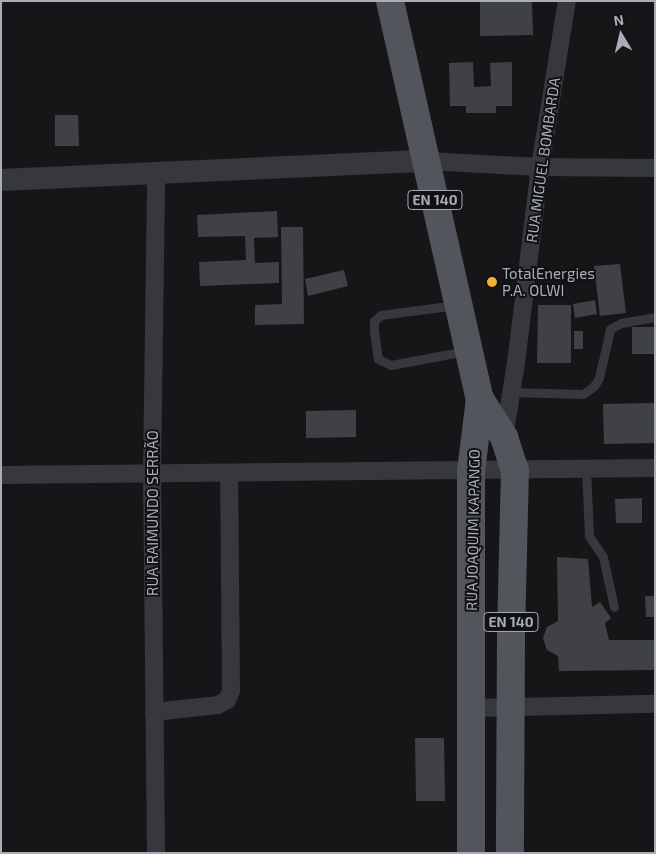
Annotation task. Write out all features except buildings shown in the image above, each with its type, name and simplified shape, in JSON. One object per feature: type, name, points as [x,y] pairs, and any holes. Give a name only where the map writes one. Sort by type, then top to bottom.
[{"type":"main road","name":"EN 140","points":[[390,1],[480,399],[504,437],[515,470],[510,706],[510,853]]},
{"type":"main road","name":"RUA JOAQUIM KAPANGO","points":[[472,853],[471,471],[480,399]]},
{"type":"street","name":"RUA MIGUEL BOMBARDA","points":[[504,437],[540,167],[566,1]]},
{"type":"street","points":[[1,180],[426,162],[540,167],[655,168]]},
{"type":"street","name":"RUA RAIMUNDO SERRÃO","points":[[156,174],[152,474],[156,853]]},
{"type":"street","points":[[1,475],[655,468]]},
{"type":"street","points":[[154,712],[218,705],[227,700],[231,691],[229,473]]},
{"type":"street","points":[[472,708],[655,704]]},
{"type":"lane","points":[[458,304],[381,315],[374,321],[378,359],[391,365],[469,350]]},
{"type":"lane","points":[[511,392],[583,394],[594,386],[599,378],[610,330],[620,323],[655,317]]},
{"type":"lane","points":[[586,469],[589,536],[603,557],[614,607]]},
{"type":"place","name":"TotalEnergies P.A. OLWI","points":[[492,282]]}]
